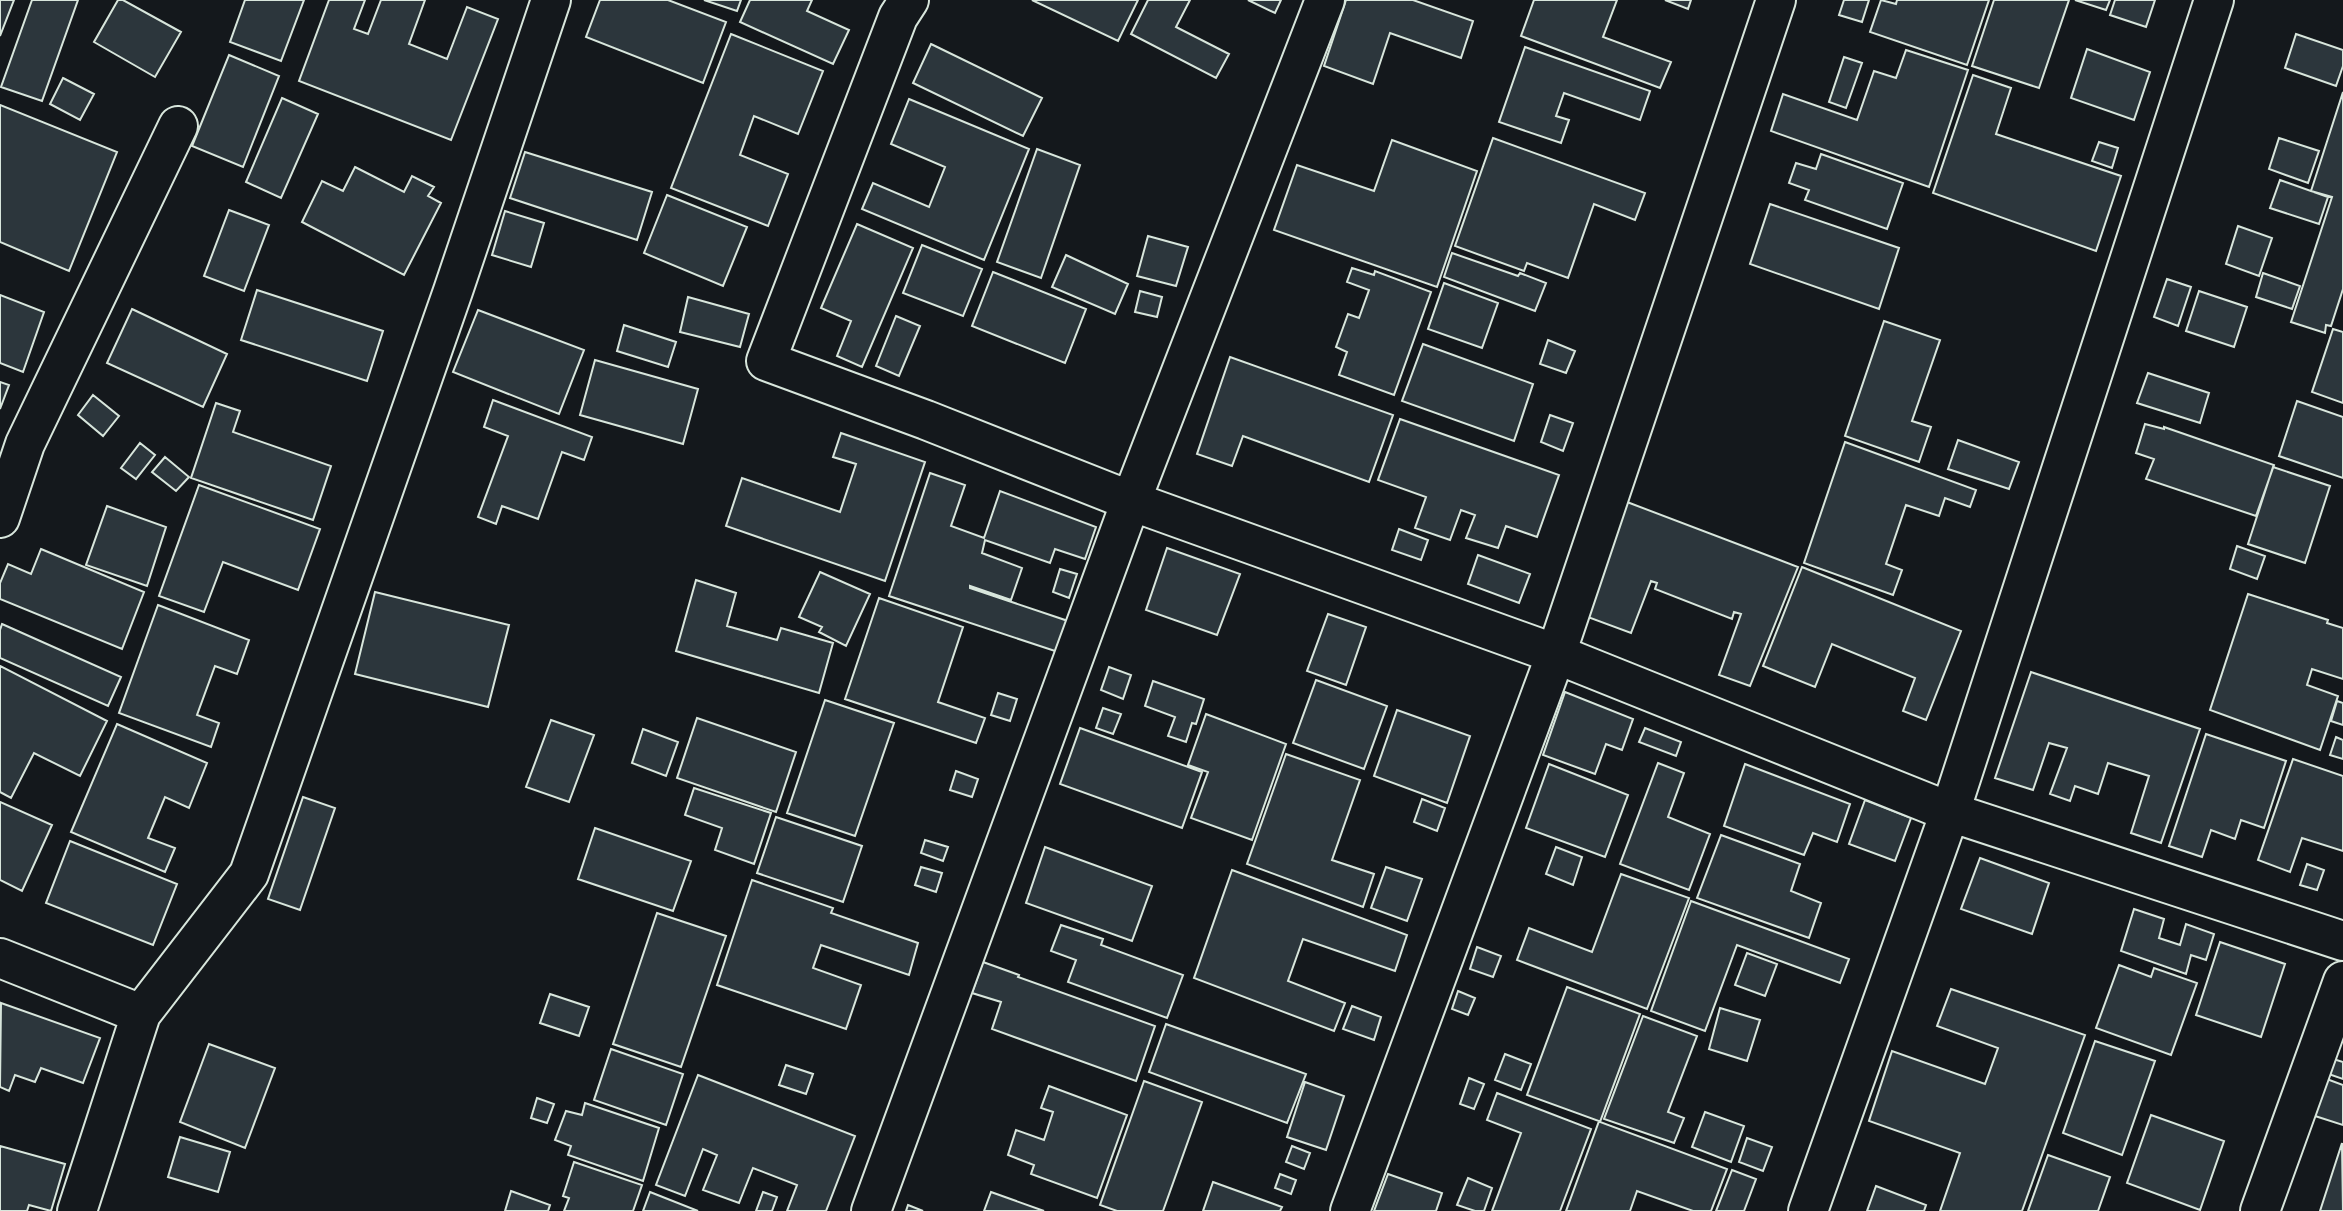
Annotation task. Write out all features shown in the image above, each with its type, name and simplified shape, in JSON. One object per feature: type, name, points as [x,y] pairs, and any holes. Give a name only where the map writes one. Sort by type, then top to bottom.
[{"type":"street","points":[[77,1211],[141,1014],[249,874],[458,277],[551,0]]},
{"type":"street","points":[[909,0],[898,18],[766,361],[1131,500],[1556,653],[1950,812],[2343,941]]},
{"type":"street","points":[[871,1211],[1131,500],[1325,0]]},
{"type":"street","points":[[1350,1211],[1556,653],[1776,0]]},
{"type":"street","points":[[1808,1211],[1950,812],[2214,0]]},
{"type":"street","points":[[0,518],[24,444],[178,126]]},
{"type":"street","points":[[0,958],[141,1014]]},
{"type":"street","points":[[2260,1211],[2343,981]]},
{"type":"building","points":[[0,0],[14,0],[0,36]]},
{"type":"building","points":[[32,0],[78,0],[42,101],[1,87]]},
{"type":"building","points":[[118,0],[123,0],[181,32],[155,77],[94,42]]},
{"type":"building","points":[[245,0],[304,0],[281,61],[230,42]]},
{"type":"building","points":[[329,0],[365,0],[354,29],[368,34],[381,0],[425,0],[409,44],[447,59],[467,7],[498,19],[451,140],[299,81]]},
{"type":"building","points":[[600,0],[668,0],[726,22],[703,83],[586,37]]},
{"type":"building","points":[[704,0],[741,0],[737,11]]},
{"type":"building","points":[[750,0],[812,0],[807,11],[849,30],[833,64],[740,22]]},
{"type":"building","points":[[1032,0],[1138,0],[1118,41]]},
{"type":"building","points":[[1148,0],[1190,0],[1176,27],[1229,54],[1216,78],[1131,34]]},
{"type":"building","points":[[1248,0],[1281,0],[1275,13]]},
{"type":"building","points":[[1346,0],[1413,0],[1473,21],[1461,58],[1390,33],[1373,84],[1324,66]]},
{"type":"building","points":[[1534,0],[1617,0],[1603,37],[1671,62],[1660,88],[1521,36]]},
{"type":"building","points":[[1665,0],[1691,0],[1688,9]]},
{"type":"building","points":[[1844,0],[1869,0],[1862,22],[1839,15]]},
{"type":"building","points":[[1881,0],[1896,4],[1897,0],[1989,0],[1967,65],[1870,32]]},
{"type":"building","points":[[1994,0],[2069,0],[2039,88],[1972,66]]},
{"type":"building","points":[[2075,0],[2110,0],[2106,10]]},
{"type":"building","points":[[2115,0],[2155,0],[2146,27],[2110,15]]},
{"type":"building","points":[[731,34],[823,71],[798,134],[754,116],[740,155],[788,174],[768,226],[671,188]]},
{"type":"building","points":[[2296,34],[2343,50],[2343,66],[2336,86],[2285,68]]},
{"type":"building","points":[[931,44],[1042,98],[1023,136],[913,83]]},
{"type":"building","points":[[1525,47],[1650,91],[1640,120],[1564,93],[1556,116],[1569,120],[1561,143],[1499,122]]},
{"type":"building","points":[[2087,49],[2150,72],[2134,120],[2071,98]]},
{"type":"building","points":[[1906,50],[1968,70],[1929,187],[1771,131],[1783,94],[1857,120],[1874,71],[1896,78]]},
{"type":"building","points":[[229,55],[279,76],[243,167],[192,146]]},
{"type":"building","points":[[1844,57],[1862,63],[1846,108],[1829,102]]},
{"type":"building","points":[[1973,75],[2011,88],[1996,134],[2121,176],[2096,251],[1933,193]]},
{"type":"building","points":[[63,78],[94,94],[80,120],[50,104]]},
{"type":"building","points":[[2343,92],[2343,289],[2331,326],[2326,325],[2325,333],[2291,322],[2332,197],[2311,191]]},
{"type":"building","points":[[282,98],[318,114],[281,198],[246,182]]},
{"type":"building","points":[[909,99],[1029,149],[984,260],[862,209],[873,183],[929,207],[945,167],[891,144]]},
{"type":"building","points":[[0,105],[117,152],[69,271],[0,242]]},
{"type":"building","points":[[1493,138],[1645,193],[1635,220],[1594,204],[1568,278],[1527,263],[1524,271],[1455,246]]},
{"type":"building","points":[[2279,138],[2319,151],[2308,183],[2269,169]]},
{"type":"building","points":[[1392,140],[1477,171],[1437,287],[1274,230],[1297,165],[1374,191]]},
{"type":"building","points":[[2099,142],[2118,148],[2112,168],[2092,161]]},
{"type":"building","points":[[1037,149],[1080,165],[1041,278],[997,262]]},
{"type":"building","points":[[525,152],[652,192],[637,240],[510,198]]},
{"type":"building","points":[[1821,154],[1903,183],[1887,229],[1805,200],[1809,190],[1789,183],[1796,163],[1816,169]]},
{"type":"building","points":[[355,167],[404,192],[412,176],[434,187],[428,196],[441,203],[404,275],[302,222],[322,181],[343,191]]},
{"type":"building","points":[[2280,180],[2328,197],[2319,224],[2270,208]]},
{"type":"building","points":[[667,195],[747,227],[723,286],[644,253]]},
{"type":"building","points":[[1770,204],[1899,248],[1879,309],[1750,264]]},
{"type":"building","points":[[229,210],[269,225],[244,291],[204,276]]},
{"type":"building","points":[[505,211],[544,223],[531,267],[492,255]]},
{"type":"building","points":[[857,224],[913,248],[862,367],[837,356],[851,321],[821,308]]},
{"type":"building","points":[[2238,226],[2272,238],[2259,276],[2226,264]]},
{"type":"building","points":[[1148,236],[1188,247],[1176,286],[1137,276]]},
{"type":"building","points":[[922,245],[982,269],[963,316],[903,293]]},
{"type":"building","points":[[1452,253],[1546,283],[1535,311],[1444,277]]},
{"type":"building","points":[[1066,255],[1128,284],[1115,314],[1052,287]]},
{"type":"building","points":[[1352,268],[1374,275],[1375,271],[1431,292],[1394,395],[1339,375],[1347,352],[1336,347],[1348,314],[1359,318],[1369,290],[1347,282]]},
{"type":"building","points":[[993,272],[1086,309],[1065,363],[972,326]]},
{"type":"building","points":[[2263,273],[2300,286],[2292,309],[2256,297]]},
{"type":"building","points":[[2167,279],[2191,287],[2178,326],[2154,317]]},
{"type":"building","points":[[1444,283],[1498,303],[1482,348],[1428,329]]},
{"type":"building","points":[[257,290],[383,331],[367,381],[241,340]]},
{"type":"building","points":[[1140,291],[1162,297],[1157,317],[1135,312]]},
{"type":"building","points":[[2199,291],[2247,307],[2234,347],[2186,331]]},
{"type":"building","points":[[0,295],[44,312],[23,372],[0,363]]},
{"type":"building","points":[[688,297],[749,314],[740,347],[680,332]]},
{"type":"building","points":[[132,309],[227,354],[203,407],[107,363]]},
{"type":"building","points":[[478,310],[584,350],[559,414],[453,372]]},
{"type":"building","points":[[896,316],[920,326],[899,376],[876,366]]},
{"type":"building","points":[[1884,321],[1940,340],[1912,421],[1931,427],[1919,462],[1845,436]]},
{"type":"building","points":[[624,325],[676,342],[668,367],[617,351]]},
{"type":"building","points":[[2333,329],[2343,332],[2343,403],[2312,392]]},
{"type":"building","points":[[1548,340],[1575,351],[1566,373],[1540,364]]},
{"type":"building","points":[[1423,344],[1533,384],[1514,441],[1402,401]]},
{"type":"building","points":[[1230,357],[1393,415],[1369,482],[1243,436],[1232,466],[1197,454]]},
{"type":"building","points":[[595,360],[698,389],[683,444],[580,415]]},
{"type":"building","points":[[2148,373],[2209,393],[2200,423],[2137,403]]},
{"type":"building","points":[[0,382],[9,385],[0,409]]},
{"type":"building","points":[[93,395],[119,416],[103,436],[78,415]]},
{"type":"building","points":[[493,400],[592,437],[584,460],[562,452],[538,519],[502,506],[496,524],[478,517],[508,436],[484,427]]},
{"type":"building","points":[[2297,401],[2343,417],[2343,478],[2279,456]]},
{"type":"building","points":[[216,403],[240,411],[233,432],[331,466],[313,520],[191,478]]},
{"type":"building","points":[[1550,415],[1573,423],[1563,451],[1541,442]]},
{"type":"building","points":[[1400,419],[1559,475],[1537,537],[1506,526],[1498,548],[1466,538],[1475,515],[1461,510],[1450,540],[1415,528],[1426,497],[1378,480]]},
{"type":"building","points":[[2145,424],[2164,427],[2274,465],[2256,516],[2146,479],[2154,459],[2136,453]]},
{"type":"building","points":[[841,433],[925,462],[885,581],[726,526],[742,478],[840,512],[856,464],[833,457]]},
{"type":"building","points":[[1958,440],[2019,462],[2009,489],[1948,469]]},
{"type":"building","points":[[1845,442],[1976,490],[1970,507],[1945,498],[1939,516],[1906,505],[1886,564],[1902,570],[1893,595],[1804,563]]},
{"type":"building","points":[[140,443],[155,455],[136,479],[121,468]]},
{"type":"building","points":[[165,457],[189,477],[176,491],[152,472]]},
{"type":"building","points":[[2273,467],[2330,486],[2305,563],[2248,544]]},
{"type":"building","points":[[930,473],[965,485],[951,526],[984,538],[1000,491],[1096,527],[1085,559],[1055,549],[1050,563],[985,540],[982,553],[1022,568],[1011,600],[970,586],[1068,621],[1058,652],[889,596]]},
{"type":"building","points":[[199,485],[320,529],[298,590],[223,562],[204,612],[159,596]]},
{"type":"building","points":[[1627,502],[1798,567],[1750,686],[1719,675],[1741,614],[1734,612],[1732,619],[1655,589],[1657,583],[1651,581],[1631,633],[1585,616]]},
{"type":"building","points":[[107,506],[166,527],[147,586],[86,565]]},
{"type":"building","points":[[1399,529],[1428,540],[1421,560],[1392,550]]},
{"type":"building","points":[[2237,546],[2265,556],[2257,579],[2230,569]]},
{"type":"building","points":[[1167,548],[1240,574],[1217,635],[1146,610]]},
{"type":"building","points":[[41,549],[144,592],[122,649],[0,599],[0,583],[8,564],[31,574]]},
{"type":"building","points":[[1478,555],[1530,574],[1519,603],[1468,584]]},
{"type":"building","points":[[1802,567],[1961,631],[1926,720],[1903,711],[1915,678],[1832,644],[1815,687],[1763,666]]},
{"type":"building","points":[[1060,569],[1077,574],[1069,598],[1053,592]]},
{"type":"building","points":[[820,572],[870,594],[846,646],[819,632],[822,627],[799,617]]},
{"type":"building","points":[[696,580],[736,593],[727,626],[777,640],[781,628],[833,643],[819,693],[676,651]]},
{"type":"building","points":[[375,592],[509,625],[488,707],[355,674]]},
{"type":"building","points":[[2248,594],[2328,620],[2327,623],[2343,628],[2343,679],[2312,669],[2307,685],[2338,696],[2320,750],[2210,710]]},
{"type":"building","points":[[879,598],[963,627],[938,702],[985,718],[976,743],[845,699]]},
{"type":"building","points":[[158,605],[249,640],[237,674],[215,666],[197,715],[219,723],[211,747],[119,713]]},
{"type":"building","points":[[1328,614],[1366,627],[1346,685],[1307,671]]},
{"type":"building","points":[[2,624],[121,677],[108,706],[0,658]]},
{"type":"building","points":[[0,666],[107,721],[80,776],[34,753],[11,798],[0,792]]},
{"type":"building","points":[[1109,667],[1131,675],[1123,699],[1101,690]]},
{"type":"building","points":[[2031,672],[2200,729],[2161,843],[2131,833],[2149,776],[2108,763],[2098,794],[2075,786],[2070,801],[2050,794],[2067,748],[2049,743],[2033,790],[1995,778]]},
{"type":"building","points":[[1316,680],[1387,706],[1364,769],[1293,743]]},
{"type":"building","points":[[1153,681],[1204,699],[1196,724],[1192,723],[1186,742],[1168,736],[1175,717],[1145,706]]},
{"type":"building","points":[[1565,692],[1633,719],[1622,750],[1606,744],[1595,774],[1543,755]]},
{"type":"building","points":[[998,693],[1017,699],[1010,721],[991,715]]},
{"type":"building","points":[[825,700],[894,723],[855,836],[787,813]]},
{"type":"building","points":[[2337,701],[2343,703],[2343,725],[2331,721]]},
{"type":"building","points":[[1103,708],[1121,714],[1113,734],[1096,728]]},
{"type":"building","points":[[1397,710],[1470,736],[1447,803],[1374,776]]},
{"type":"building","points":[[1206,714],[1286,744],[1252,840],[1191,818],[1208,772],[1188,765]]},
{"type":"building","points":[[697,718],[796,752],[776,812],[677,778]]},
{"type":"building","points":[[551,720],[594,735],[569,802],[526,787]]},
{"type":"building","points":[[117,724],[207,763],[189,808],[165,797],[148,838],[175,848],[165,872],[71,832]]},
{"type":"building","points":[[1080,728],[1202,772],[1182,828],[1060,784]]},
{"type":"building","points":[[1645,728],[1681,742],[1676,756],[1639,742]]},
{"type":"building","points":[[643,729],[678,742],[666,776],[632,763]]},
{"type":"building","points":[[2206,734],[2286,761],[2264,828],[2241,820],[2235,839],[2211,830],[2202,857],[2169,846]]},
{"type":"building","points":[[2336,737],[2343,740],[2343,759],[2330,755]]},
{"type":"building","points":[[1286,754],[1360,780],[1332,860],[1374,874],[1363,907],[1247,864]]},
{"type":"building","points":[[2293,759],[2343,776],[2343,851],[2302,838],[2290,872],[2258,860]]},
{"type":"building","points":[[1658,763],[1684,773],[1668,817],[1710,834],[1689,890],[1620,864]]},
{"type":"building","points":[[1549,764],[1628,795],[1605,857],[1526,828]]},
{"type":"building","points":[[1745,764],[1850,804],[1837,842],[1813,833],[1804,855],[1724,826]]},
{"type":"building","points":[[956,771],[978,779],[972,797],[950,790]]},
{"type":"building","points":[[694,788],[771,813],[754,864],[715,850],[722,828],[685,815]]},
{"type":"building","points":[[303,797],[335,808],[300,910],[268,899]]},
{"type":"building","points":[[1422,799],[1445,808],[1437,831],[1414,822]]},
{"type":"building","points":[[1865,800],[1911,818],[1895,861],[1849,844]]},
{"type":"building","points":[[0,802],[52,825],[22,891],[0,880]]},
{"type":"building","points":[[776,817],[862,846],[843,902],[757,873]]},
{"type":"building","points":[[595,828],[691,861],[673,911],[578,879]]},
{"type":"building","points":[[1721,835],[1800,864],[1791,891],[1821,903],[1809,938],[1697,898]]},
{"type":"building","points":[[925,840],[948,847],[943,861],[921,853]]},
{"type":"building","points":[[70,841],[177,884],[153,945],[46,903]]},
{"type":"building","points":[[1045,847],[1152,886],[1132,941],[1026,903]]},
{"type":"building","points":[[1556,847],[1582,857],[1573,885],[1546,874]]},
{"type":"building","points":[[1980,858],[2049,883],[2032,934],[1961,909]]},
{"type":"building","points":[[2307,864],[2324,870],[2317,890],[2300,885]]},
{"type":"building","points":[[921,867],[942,873],[936,892],[915,885]]},
{"type":"building","points":[[1386,867],[1422,879],[1407,921],[1371,908]]},
{"type":"building","points":[[1232,870],[1407,935],[1395,971],[1303,939],[1288,981],[1345,1003],[1334,1031],[1194,978]]},
{"type":"building","points":[[1621,874],[1689,898],[1647,1009],[1517,960],[1529,928],[1592,952]]},
{"type":"building","points":[[752,880],[833,908],[831,913],[918,943],[909,975],[821,945],[813,968],[861,985],[846,1029],[717,985]]},
{"type":"building","points":[[1691,901],[1849,959],[1840,983],[1737,945],[1705,1031],[1651,1011]]},
{"type":"building","points":[[2134,909],[2164,919],[2159,938],[2180,945],[2186,924],[2214,934],[2206,960],[2191,955],[2186,974],[2121,951]]},
{"type":"building","points":[[657,913],[726,936],[681,1067],[613,1044]]},
{"type":"building","points":[[1061,925],[1103,939],[1101,945],[1183,975],[1167,1018],[1068,982],[1076,960],[1051,951]]},
{"type":"building","points":[[2220,942],[2285,964],[2261,1037],[2196,1015]]},
{"type":"building","points":[[1477,947],[1501,956],[1493,977],[1470,969]]},
{"type":"building","points":[[1747,953],[1777,964],[1765,996],[1735,985]]},
{"type":"building","points":[[983,962],[1155,1026],[1136,1081],[992,1029],[1001,1002],[972,993]]},
{"type":"building","points":[[2119,965],[2151,977],[2154,968],[2197,983],[2171,1055],[2096,1028]]},
{"type":"building","points":[[1567,987],[1640,1014],[1600,1122],[1727,1169],[1711,1211],[1693,1211],[1637,1191],[1630,1211],[1566,1211],[1599,1121],[1527,1095]]},
{"type":"building","points":[[1951,989],[2085,1035],[2022,1211],[1940,1211],[1960,1153],[1869,1121],[1892,1051],[1985,1084],[1998,1048],[1937,1026]]},
{"type":"building","points":[[1458,991],[1475,998],[1468,1015],[1452,1009]]},
{"type":"building","points":[[550,994],[589,1007],[579,1036],[540,1023]]},
{"type":"building","points":[[1,1003],[100,1038],[83,1083],[41,1068],[35,1082],[15,1075],[9,1091],[0,1087]]},
{"type":"building","points":[[1352,1006],[1381,1017],[1374,1040],[1343,1029]]},
{"type":"building","points":[[1720,1008],[1760,1020],[1747,1061],[1709,1049]]},
{"type":"building","points":[[1643,1016],[1697,1036],[1668,1112],[1684,1118],[1674,1143],[1604,1119]]},
{"type":"building","points":[[1166,1024],[1306,1074],[1287,1123],[1149,1072]]},
{"type":"building","points":[[2095,1041],[2155,1061],[2122,1155],[2063,1133]]},
{"type":"building","points":[[209,1044],[275,1068],[245,1148],[180,1122]]},
{"type":"building","points":[[611,1049],[683,1074],[666,1125],[594,1100]]},
{"type":"building","points":[[1505,1054],[1531,1064],[1521,1090],[1495,1080]]},
{"type":"building","points":[[2327,1057],[2343,1062],[2343,1079],[2323,1072]]},
{"type":"building","points":[[786,1065],[813,1074],[806,1094],[779,1085]]},
{"type":"building","points":[[698,1075],[855,1136],[826,1211],[787,1211],[797,1185],[753,1168],[739,1203],[703,1190],[717,1155],[703,1149],[685,1196],[656,1185]]},
{"type":"building","points":[[1469,1078],[1484,1084],[1474,1109],[1460,1104]]},
{"type":"building","points":[[2324,1078],[2343,1085],[2343,1125],[2312,1115]]},
{"type":"building","points":[[1144,1081],[1202,1102],[1163,1211],[1117,1211],[1100,1205]]},
{"type":"building","points":[[1305,1082],[1344,1096],[1326,1150],[1287,1137]]},
{"type":"building","points":[[1049,1086],[1127,1115],[1097,1198],[1031,1174],[1034,1165],[1008,1155],[1016,1130],[1044,1140],[1053,1112],[1041,1108]]},
{"type":"building","points":[[1497,1093],[1591,1129],[1560,1211],[1492,1211],[1521,1133],[1487,1120]]},
{"type":"building","points":[[537,1098],[554,1104],[547,1123],[531,1118]]},
{"type":"building","points":[[585,1103],[659,1128],[643,1181],[568,1155],[571,1146],[555,1140],[566,1111],[582,1115]]},
{"type":"building","points":[[1705,1112],[1744,1126],[1731,1162],[1692,1147]]},
{"type":"building","points":[[2151,1115],[2224,1141],[2200,1210],[2127,1183]]},
{"type":"building","points":[[180,1137],[230,1152],[218,1192],[168,1177]]},
{"type":"building","points":[[1747,1138],[1772,1147],[1763,1171],[1739,1162]]},
{"type":"building","points":[[2342,1143],[2343,1211],[2320,1211]]},
{"type":"building","points":[[0,1146],[65,1164],[51,1211],[29,1205],[27,1211],[0,1211]]},
{"type":"building","points":[[1292,1146],[1310,1153],[1304,1169],[1286,1162]]},
{"type":"building","points":[[2048,1155],[2110,1177],[2098,1211],[2028,1211]]},
{"type":"building","points":[[574,1162],[642,1185],[633,1211],[564,1211],[569,1198],[563,1196]]},
{"type":"building","points":[[1732,1170],[1756,1179],[1744,1211],[1716,1211]]},
{"type":"building","points":[[1280,1174],[1296,1180],[1291,1194],[1275,1188]]},
{"type":"building","points":[[1388,1174],[1442,1193],[1436,1211],[1374,1211]]},
{"type":"building","points":[[1468,1178],[1492,1188],[1484,1211],[1457,1205]]},
{"type":"building","points":[[1213,1182],[1282,1207],[1280,1211],[1203,1211]]},
{"type":"building","points":[[1876,1186],[1926,1205],[1924,1211],[1867,1211]]},
{"type":"building","points":[[511,1191],[550,1205],[548,1211],[505,1211]]},
{"type":"building","points":[[650,1192],[698,1211],[643,1211]]},
{"type":"building","points":[[763,1192],[777,1197],[772,1211],[756,1211]]},
{"type":"building","points":[[991,1192],[1044,1211],[984,1211]]},
{"type":"building","points":[[908,1205],[923,1211],[906,1211]]}]
